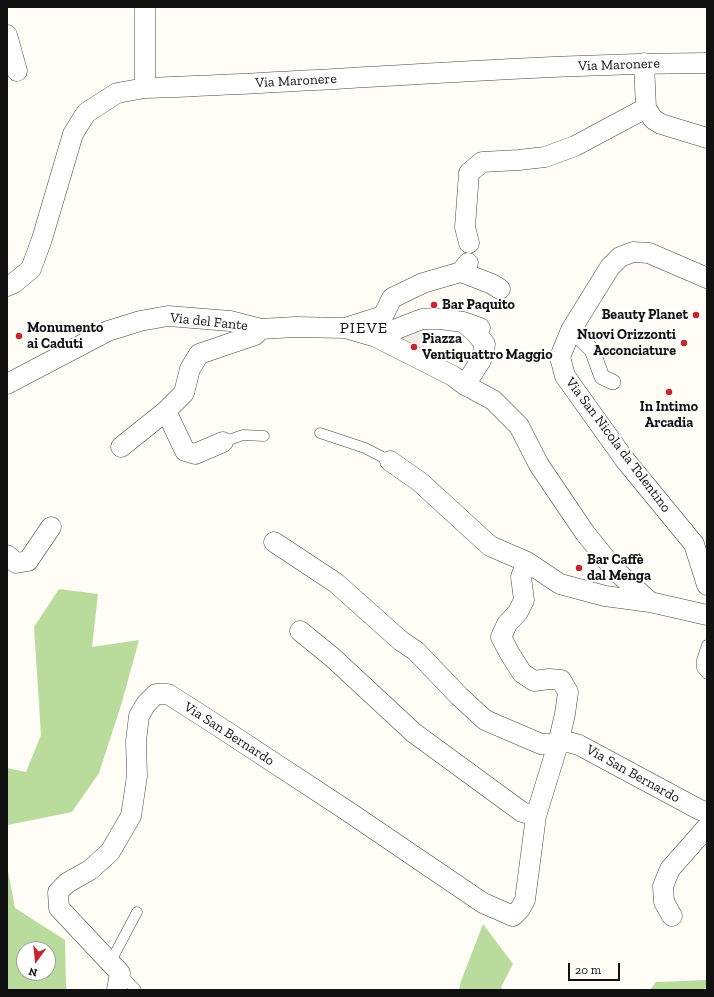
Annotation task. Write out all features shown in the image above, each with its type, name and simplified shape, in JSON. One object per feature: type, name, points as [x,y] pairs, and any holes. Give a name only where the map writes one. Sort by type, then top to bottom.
[{"type":"street","points":[[144,7],[145,88]]},
{"type":"street","points":[[7,35],[16,71]]},
{"type":"street","name":"Via Maronere","points":[[7,286],[14,283],[31,269],[42,239],[73,134],[86,113],[117,93],[145,88],[644,63],[707,62]]},
{"type":"street","points":[[644,63],[646,108],[653,119],[661,124],[707,138]]},
{"type":"street","points":[[469,243],[465,228],[469,173],[482,162],[545,157],[575,146],[646,108]]},
{"type":"street","name":"Via San Nicola da Tolentino","points":[[707,278],[649,253],[633,252],[620,257],[610,267],[571,330],[560,357],[565,376],[625,460],[700,544],[707,585]]},
{"type":"street","points":[[345,328],[383,316],[392,298],[423,283],[464,268],[500,289]]},
{"type":"street","name":"Via del Fante","points":[[7,384],[108,331],[140,321],[168,316],[230,322],[261,329],[295,327],[345,328],[376,337],[453,376],[493,400],[519,426],[539,466],[585,533],[614,569],[650,602]]},
{"type":"street","points":[[376,337],[422,319],[440,319],[472,325],[474,331],[485,344],[480,360],[466,385]]},
{"type":"street","points":[[121,447],[166,411],[184,393],[190,369],[199,354],[255,335],[261,329]]},
{"type":"street","points":[[571,330],[592,350],[602,377],[613,382]]},
{"type":"street","points":[[166,411],[185,451],[195,454],[223,442]]},
{"type":"street","points":[[390,461],[420,482],[490,546],[527,562],[560,584],[605,596],[650,602],[707,615]]},
{"type":"street","points":[[7,556],[16,563],[28,561],[51,527]]},
{"type":"street","name":"Via San Bernardo","points":[[274,542],[336,583],[401,641],[416,651],[459,696],[485,720],[541,744],[558,744],[568,742],[579,745],[700,810],[707,812]]},
{"type":"street","name":"Via San Bernardo","points":[[116,975],[59,908],[58,892],[67,883],[90,870],[110,852],[131,816],[137,776],[136,741],[139,716],[146,704],[156,694],[168,694],[346,810],[483,903],[513,916],[520,909],[525,900],[536,816],[558,744],[565,714],[568,692],[561,680],[549,679],[534,681],[522,673],[501,637],[507,624],[518,612],[524,600],[521,577],[527,562]]},
{"type":"street","points":[[300,632],[332,658],[414,733],[522,812],[536,816]]},
{"type":"street","points":[[672,916],[664,902],[663,886],[670,869],[707,827]]},
{"type":"lane","points":[[320,433],[365,448],[390,461]]},
{"type":"lane","points":[[223,442],[243,435],[264,436]]},
{"type":"lane","points":[[707,645],[702,660],[702,668],[707,674]]},
{"type":"lane","points":[[136,990],[116,975],[137,912]]},
{"type":"green space","points":[[59,589],[98,594],[92,647],[139,640],[122,702],[99,773],[72,812],[8,825],[7,866],[7,768],[26,772],[41,735],[34,627]]},
{"type":"green space","points":[[7,866],[15,908],[65,940],[67,990],[7,990]]},
{"type":"green space","points":[[483,924],[513,964],[501,987],[503,990],[459,990],[461,981]]},
{"type":"green space","points":[[707,980],[707,990],[650,990],[656,982]]},
{"type":"shaded area","name":"Piazza Ventiquattro Maggio","points":[[430,326],[422,355],[387,339]]},
{"type":"place","name":"Bar Paquito","points":[[434,305]]},
{"type":"place","name":"Beauty Planet","points":[[696,315]]},
{"type":"place","name":"Monumento ai Caduti","points":[[19,336]]},
{"type":"place","name":"Nuovi Orizzonti Acconciature","points":[[684,343]]},
{"type":"place","name":"Piazza Ventiquattro Maggio","points":[[414,347]]},
{"type":"place","name":"In Intimo Arcadia","points":[[669,392]]},
{"type":"place","name":"Bar Caffè dal Menga","points":[[579,568]]},
{"type":"district","name":"PIEVE","points":[[364,328]]}]
